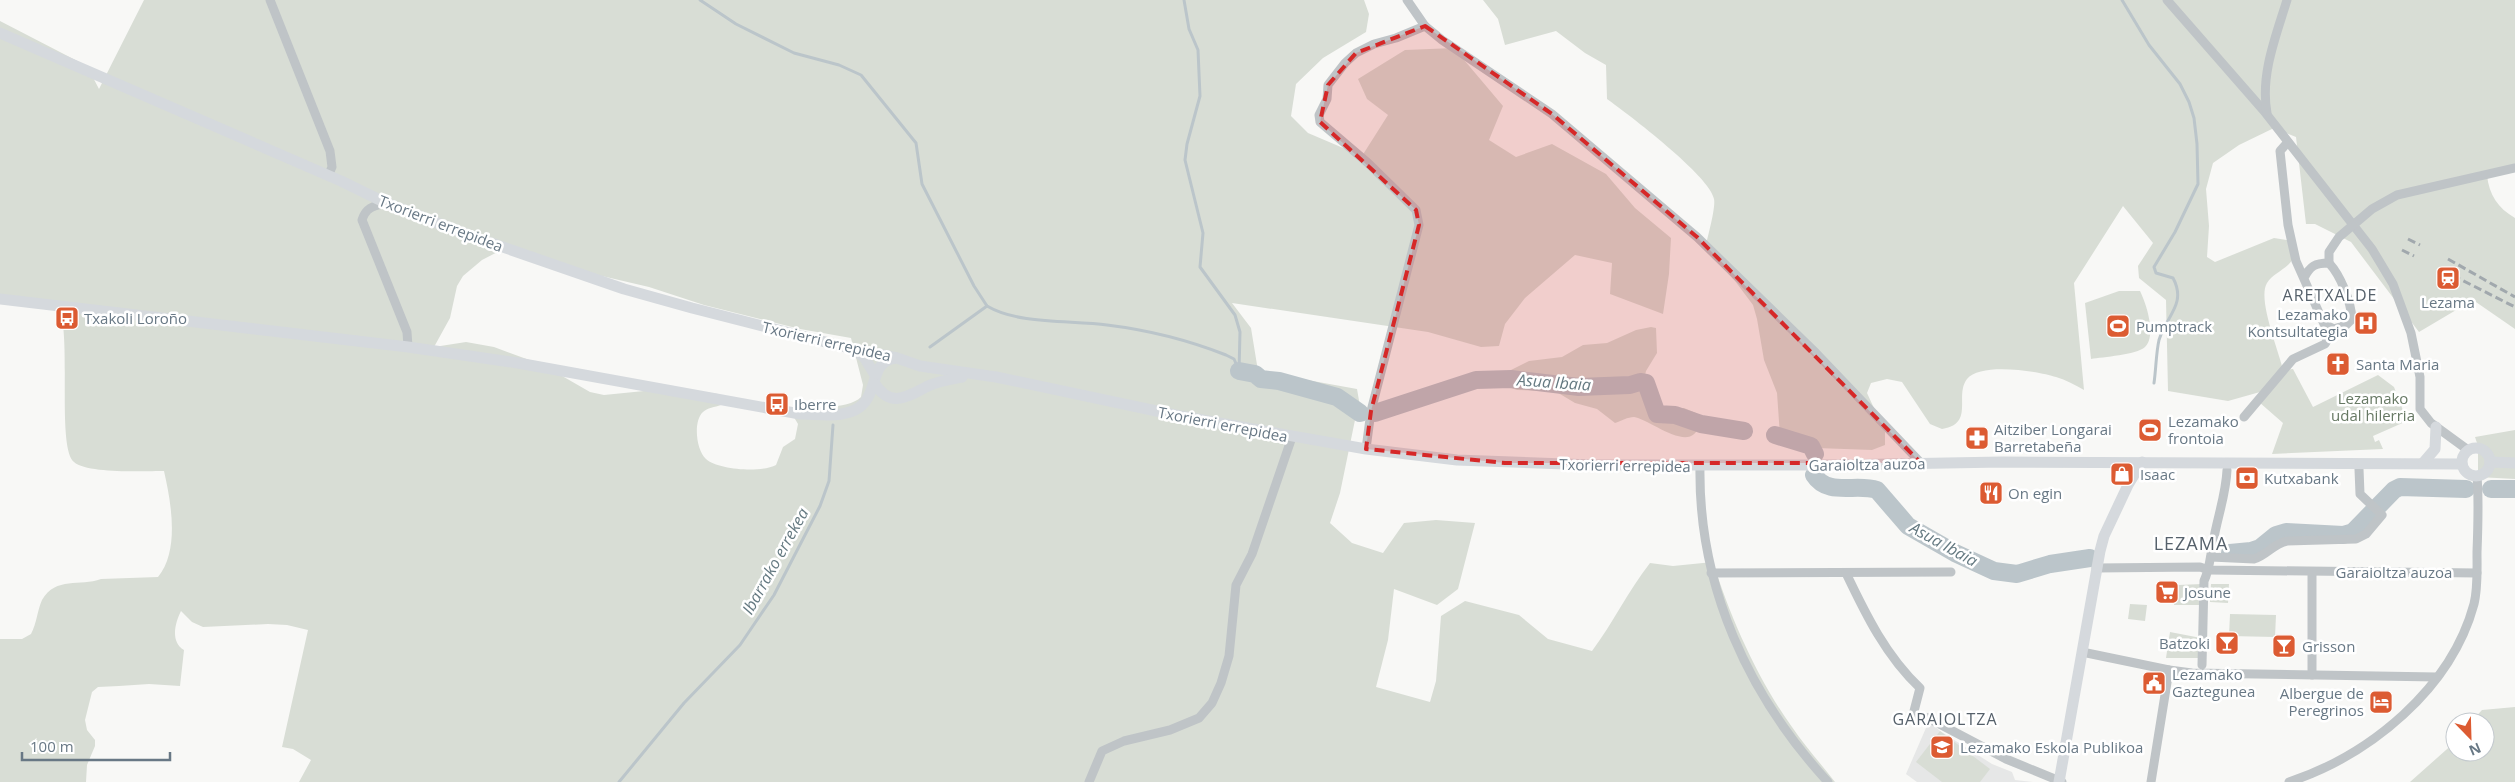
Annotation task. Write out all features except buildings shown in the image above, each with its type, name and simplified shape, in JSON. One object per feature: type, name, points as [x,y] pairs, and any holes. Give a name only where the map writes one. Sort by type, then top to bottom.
[{"type":"street","points":[[270,0],[330,151],[332,167],[328,176]]},
{"type":"street","points":[[1407,0],[1425,26],[1442,40],[1552,114],[1697,237],[1816,353],[1921,464]]},
{"type":"street","points":[[2166,0],[2267,114],[2354,225],[2382,265],[2405,314],[2416,353],[2420,409],[2425,418],[2468,450]]},
{"type":"street","points":[[2267,114],[2265,102],[2267,71],[2287,0]]},
{"type":"street","points":[[1366,449],[1371,411],[1419,225],[1418,216],[1416,210],[1368,163],[1320,122],[1319,115],[1327,99],[1328,85],[1345,63],[1356,53],[1425,26]]},
{"type":"street","name":"Txorierri errepidea","points":[[0,33],[386,203],[471,236],[624,289],[853,349],[897,358],[920,366],[996,377],[1180,416],[1366,449],[1505,463],[1700,466]]},
{"type":"street","points":[[2288,142],[2280,151],[2288,225],[2296,261],[2324,324],[2334,329]]},
{"type":"street","points":[[2328,264],[2329,252],[2354,225],[2372,209],[2397,195],[2515,168]]},
{"type":"street","points":[[386,203],[371,207],[365,212],[362,220],[407,332],[408,347]]},
{"type":"street","points":[[2244,417],[2293,359],[2325,344],[2334,329],[2346,325],[2352,319],[2352,311],[2336,271],[2328,264],[2318,263],[2309,268],[2304,278]]},
{"type":"street","points":[[0,299],[408,347],[518,363],[757,408],[834,414],[860,406],[870,395],[875,379],[884,362],[897,358]]},
{"type":"street","points":[[853,349],[864,357],[881,393],[895,398],[912,395],[926,387],[952,378],[974,374]]},
{"type":"street","points":[[920,366],[928,375],[926,387]]},
{"type":"street","points":[[2423,463],[2435,449],[2436,427]]},
{"type":"street","points":[[1089,782],[1102,751],[1124,741],[1170,730],[1198,718],[1212,703],[1221,683],[1229,656],[1236,585],[1252,554],[1292,437]]},
{"type":"street","points":[[2480,448],[2486,451],[2490,462],[2486,472],[2477,476],[2467,473],[2462,464],[2464,453],[2468,450],[2480,448]]},
{"type":"street","points":[[1846,573],[1887,650],[1902,671],[1920,688],[1913,716],[1925,718],[2006,760],[2060,782],[2096,568],[2104,536],[2128,485],[2142,462]]},
{"type":"street","name":"Garaioltza auzoa","points":[[1700,466],[2142,462],[2462,464]]},
{"type":"street","points":[[2490,462],[2515,462]]},
{"type":"street","points":[[1700,466],[1706,549],[1711,573],[1728,627],[1754,682],[1776,719],[1799,750],[1828,782]]},
{"type":"street","points":[[2211,557],[2254,559],[2261,557],[2279,543],[2287,541],[2356,539],[2366,534],[2382,515],[2360,494],[2360,469]]},
{"type":"street","points":[[2202,665],[2204,581],[2209,570],[2226,486],[2227,470]]},
{"type":"street","points":[[2289,782],[2324,768],[2380,733],[2423,693],[2437,677],[2464,632],[2474,604],[2477,573],[2477,476]]},
{"type":"street","name":"Garaioltza auzoa","points":[[2096,568],[2200,567],[2209,570],[2477,573]]},
{"type":"street","points":[[1711,573],[1951,572]]},
{"type":"street","points":[[2312,572],[2312,675]]},
{"type":"street","points":[[2082,652],[2170,670],[2437,677]]},
{"type":"street","points":[[2151,782],[2170,670]]},
{"type":"street","points":[[2413,676],[2421,686],[2423,693]]},
{"type":"highlighted area","points":[[1425,26],[1552,114],[1697,237],[1921,463],[1505,463],[1366,449],[1371,411],[1419,225],[1416,210],[1320,122],[1328,85],[1356,53]]},
{"type":"shaded area","name":"Lezamako Eskola Publikoa","points":[[1929,721],[1940,731],[1992,764],[2012,772],[2015,780],[2033,782],[1917,782],[1906,774]]},
{"type":"green space","points":[[144,0],[1364,0],[1369,14],[1366,32],[1323,58],[1296,84],[1291,116],[1308,133],[1362,156],[1388,115],[1367,99],[1358,79],[1405,50],[1454,48],[1503,106],[1489,140],[1516,157],[1552,144],[1606,174],[1635,208],[1671,238],[1669,274],[1663,314],[1610,294],[1612,263],[1575,255],[1525,298],[1505,324],[1499,346],[1481,347],[1428,332],[1232,303],[1251,328],[1258,371],[1357,389],[1361,412],[1355,420],[1340,493],[1330,523],[1352,543],[1383,553],[1404,523],[1436,520],[1475,523],[1458,589],[1437,605],[1394,589],[1388,640],[1376,687],[1430,702],[1436,681],[1441,616],[1465,601],[1519,615],[1548,639],[1592,651],[1650,563],[1673,566],[1713,562],[1746,648],[1768,689],[1797,734],[1835,782],[299,782],[311,760],[293,749],[282,747],[308,630],[287,625],[268,624],[203,627],[192,622],[181,611],[175,632],[177,642],[184,650],[180,686],[149,684],[98,687],[92,692],[85,720],[87,730],[95,740],[95,746],[87,765],[86,782],[0,782],[0,639],[22,639],[31,634],[42,600],[54,588],[61,585],[101,579],[158,577],[165,566],[171,540],[171,511],[164,471],[117,471],[91,468],[74,462],[69,453],[65,416],[63,326],[60,311],[0,303],[0,21],[87,66],[99,89]],"holes":[[[511,245],[589,273],[649,287],[704,305],[800,329],[851,338],[863,385],[861,397],[855,401],[837,406],[789,409],[798,424],[795,439],[783,447],[776,465],[751,470],[730,468],[720,466],[706,459],[698,443],[697,428],[700,416],[703,412],[721,405],[718,394],[674,388],[604,395],[590,392],[543,365],[494,347],[466,342],[434,347],[450,318],[457,286],[463,276],[482,260]]]},
{"type":"green space","name":"Lezamako udal hilerria","points":[[1483,0],[2515,0],[2515,170],[2487,175],[2495,200],[2515,218],[2515,329],[2473,300],[2419,332],[2351,242],[2315,224],[2306,224],[2296,137],[2274,128],[2239,145],[2213,163],[2206,189],[2209,226],[2207,257],[2215,262],[2274,238],[2293,241],[2293,259],[2267,283],[2265,291],[2267,313],[2283,370],[2293,369],[2313,407],[2378,375],[2394,387],[2407,421],[2373,436],[2375,442],[2379,440],[2383,449],[2272,454],[2283,423],[2259,402],[2260,392],[2228,401],[2168,391],[2166,300],[2139,278],[2138,266],[2153,243],[2123,206],[2074,283],[2084,390],[2060,378],[2036,372],[2010,369],[1984,371],[1974,374],[1967,379],[1962,393],[1961,415],[1958,421],[1952,426],[1942,429],[1930,424],[1902,382],[1887,379],[1871,383],[1867,393],[1885,432],[1885,445],[1872,450],[1816,448],[1811,444],[1780,436],[1777,393],[1764,360],[1753,305],[1735,281],[1705,249],[1713,216],[1714,203],[1709,189],[1699,176],[1667,146],[1607,99],[1606,65],[1585,53],[1556,31],[1505,45],[1498,19]]},
{"type":"green space","name":"Pumptrack","points":[[2119,291],[2140,291],[2149,319],[2150,335],[2148,342],[2141,350],[2091,359],[2085,303]]},
{"type":"green space","points":[[1656,328],[1657,353],[1646,371],[1644,380],[1650,386],[1657,409],[1684,408],[1696,413],[1699,424],[1693,435],[1686,437],[1668,433],[1634,417],[1615,423],[1597,409],[1575,403],[1555,391],[1517,390],[1496,383],[1505,373],[1529,361],[1562,357],[1583,345],[1607,343],[1636,330]]},
{"type":"green space","points":[[2515,430],[2515,479],[2478,477],[2478,446],[2475,437]]},
{"type":"green space","points":[[2202,584],[2202,605],[2174,605],[2178,585]]},
{"type":"green space","points":[[2211,584],[2229,584],[2228,603],[2210,602]]},
{"type":"green space","points":[[2130,604],[2147,605],[2145,621],[2128,619]]},
{"type":"green space","points":[[2230,614],[2276,615],[2275,637],[2229,636]]},
{"type":"green space","points":[[2170,632],[2201,638],[2200,658],[2166,658]]},
{"type":"green space","points":[[2515,707],[2515,782],[2410,782],[2445,751],[2445,762],[2495,762],[2495,712],[2480,712],[2482,710]]},
{"type":"green space","name":"Lezamako Eskola Publikoa","points":[[1940,731],[1990,769],[1980,782],[1942,782],[1916,762]]},
{"type":"waterway","points":[[700,0],[736,24],[794,53],[839,65],[861,75],[916,143],[922,184],[974,286],[987,306]]},
{"type":"waterway","points":[[1184,0],[1189,29],[1198,50],[1200,96],[1187,144],[1185,160],[1203,233],[1200,267],[1235,315],[1240,332],[1239,371]]},
{"type":"waterway","points":[[2122,0],[2149,45],[2180,84],[2194,118],[2197,144],[2198,184],[2175,232],[2154,267],[2156,273],[2173,278],[2178,295],[2177,303],[2159,340],[2154,383]]},
{"type":"waterway","name":"Ibarrako errekea","points":[[930,347],[987,306],[1000,312],[1030,319],[1107,325],[1168,336],[1226,355],[1234,359],[1238,368]]},
{"type":"waterway","name":"Asua Ibaia","points":[[1239,371],[1255,374],[1261,379],[1279,381],[1337,397],[1360,413]]},
{"type":"waterway","name":"Asua Ibaia","points":[[1375,413],[1476,380],[1511,379],[1579,387],[1630,385],[1640,382],[1646,383],[1657,414],[1675,415],[1701,424],[1744,431]]},
{"type":"waterway","name":"Ibarrako errekea","points":[[619,782],[684,703],[740,645],[774,595],[820,506],[829,481],[833,425]]},
{"type":"waterway","name":"Asua Ibaia","points":[[1775,435],[1811,446],[1815,454]]},
{"type":"waterway","name":"Asua Ibaia","points":[[1814,475],[1820,482],[1835,488],[1869,488],[1877,490],[1908,526],[1955,553],[1994,571],[2017,574],[2050,564],[2090,558]]},
{"type":"waterway","name":"Asua Ibaia","points":[[2230,553],[2260,548],[2276,535],[2286,532],[2343,535],[2353,532],[2394,490],[2400,487],[2466,489]]},
{"type":"waterway","name":"Asua Ibaia","points":[[2491,489],[2515,489]]},
{"type":"railway","points":[[2408,239],[2420,245]]},
{"type":"railway","points":[[2402,250],[2414,256]]},
{"type":"railway","points":[[2448,259],[2515,297]]},
{"type":"railway","points":[[2442,270],[2515,307]]},
{"type":"place","name":"Lezama","points":[[2448,278]]},
{"type":"place","name":"Txakoli Loroño","points":[[67,318]]},
{"type":"place","name":"Lezamako Kontsultategia","points":[[2366,323]]},
{"type":"place","name":"Pumptrack","points":[[2118,326]]},
{"type":"place","name":"Santa Maria","points":[[2338,364]]},
{"type":"place","name":"Iberre","points":[[777,404]]},
{"type":"place","name":"Lezamako frontoia","points":[[2150,430]]},
{"type":"place","name":"Aitziber Longarai Barretabeña","points":[[1977,438]]},
{"type":"place","name":"Isaac","points":[[2122,474]]},
{"type":"place","name":"Kutxabank","points":[[2247,478]]},
{"type":"place","name":"On egin","points":[[1991,493]]},
{"type":"place","name":"Josune","points":[[2167,592]]},
{"type":"place","name":"Batzoki","points":[[2227,643]]},
{"type":"place","name":"Grisson","points":[[2284,646]]},
{"type":"place","name":"Lezamako Gaztegunea","points":[[2154,683]]},
{"type":"place","name":"Albergue de Peregrinos","points":[[2381,702]]},
{"type":"place","name":"Lezamako Eskola Publikoa","points":[[1942,747]]},
{"type":"district","name":"ARETXALDE","points":[[2330,295]]},
{"type":"district","name":"LEZAMA","points":[[2191,543]]},
{"type":"district","name":"GARAIOLTZA","points":[[1945,719]]}]
